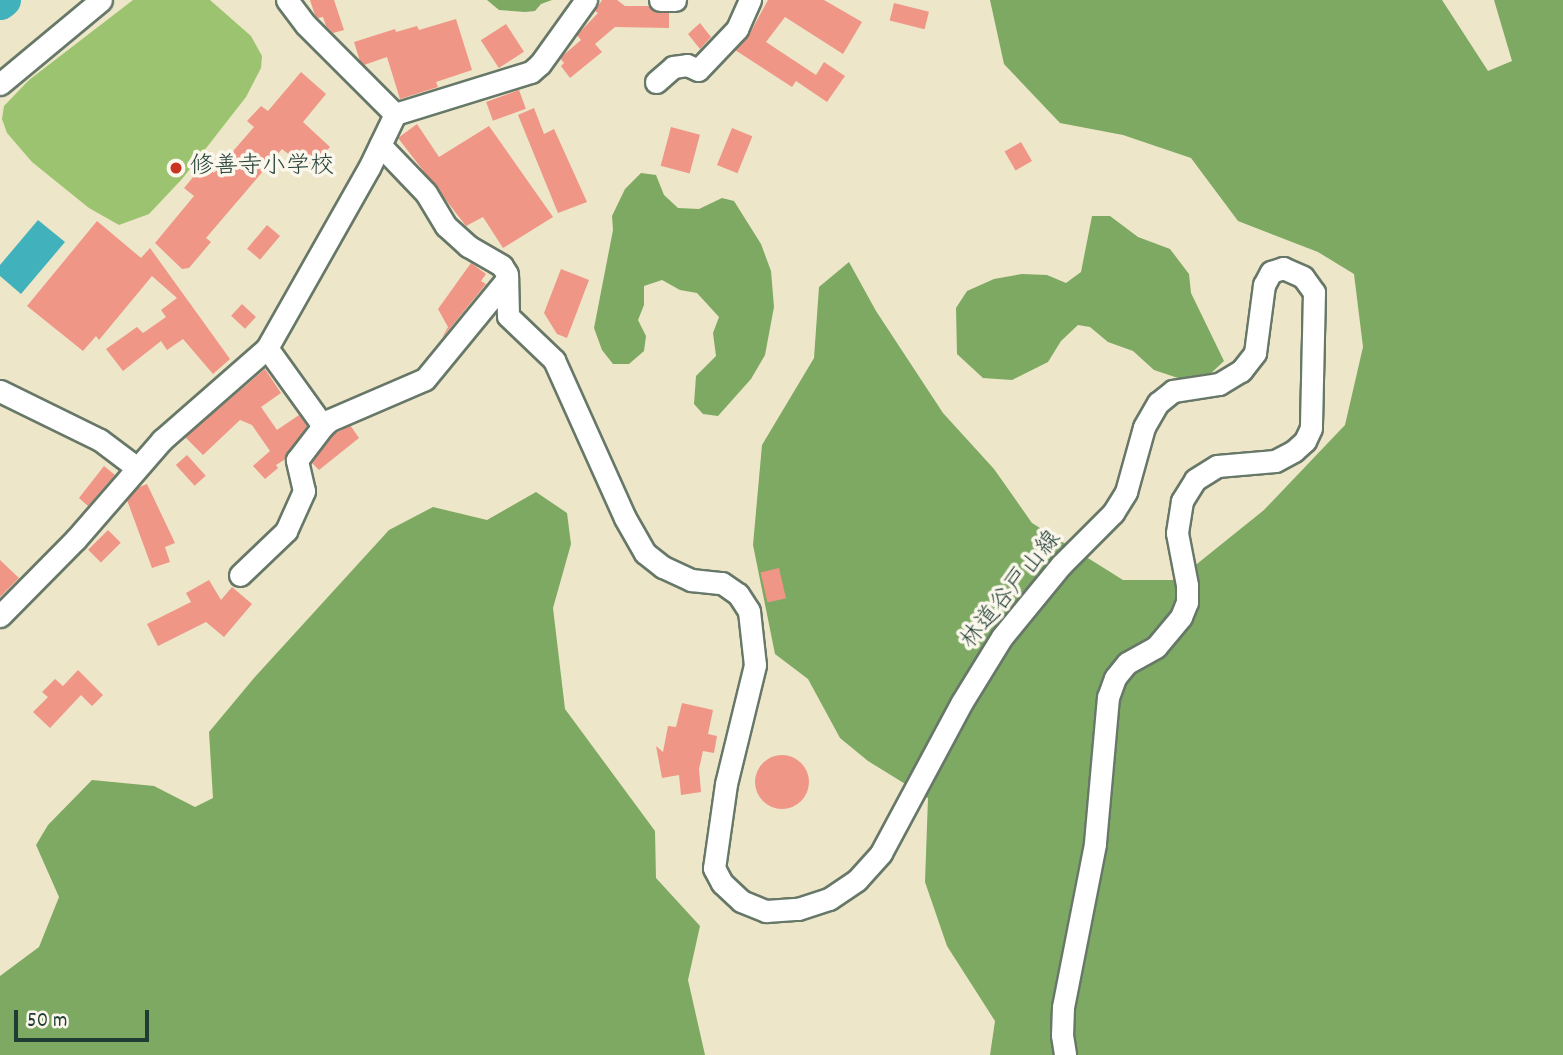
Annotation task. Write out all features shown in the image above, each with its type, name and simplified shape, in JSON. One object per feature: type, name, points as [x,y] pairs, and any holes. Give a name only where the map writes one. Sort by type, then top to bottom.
[{"type":"street","points":[[0,84],[101,0]]},
{"type":"street","points":[[288,0],[306,25],[395,114]]},
{"type":"street","points":[[0,616],[76,539],[137,468],[188,416],[267,348],[395,114],[531,72],[540,64],[586,0]]},
{"type":"street","points":[[660,0],[676,0]]},
{"type":"street","points":[[656,82],[673,66],[687,65],[698,70],[737,29],[750,0]]},
{"type":"street","points":[[240,575],[286,531],[304,491],[297,460],[323,426],[330,420],[425,379],[507,279],[502,266],[468,246],[446,226],[426,193],[380,145]]},
{"type":"street","name":"林道谷戸山線","points":[[507,279],[508,316],[554,360],[625,517],[646,553],[663,567],[691,580],[722,583],[738,594],[749,611],[755,665],[726,784],[714,868],[722,883],[741,901],[766,911],[798,909],[830,899],[857,880],[881,853],[962,702],[1002,637],[1061,565],[1113,513],[1125,492],[1144,427],[1158,403],[1173,391],[1219,384],[1241,371],[1255,353],[1264,285],[1271,272],[1283,268],[1293,270],[1303,277],[1314,292],[1314,382],[1308,435],[1294,451],[1275,461],[1217,466],[1195,480],[1182,501],[1177,533],[1187,585],[1187,602],[1181,617],[1156,647],[1127,663],[1115,678],[1108,697],[1095,844],[1063,1007],[1062,1035],[1065,1055]]},
{"type":"street","points":[[267,348],[323,426]]},
{"type":"street","points":[[0,391],[100,440],[137,468]]},
{"type":"green space","points":[[133,0],[210,0],[251,36],[262,56],[261,68],[246,97],[182,179],[149,214],[119,225],[89,208],[32,162],[7,133],[2,119],[4,106],[29,80]]},
{"type":"green space","points":[[487,0],[552,0],[541,4],[535,11],[525,12],[499,10]]},
{"type":"green space","points":[[990,0],[1442,0],[1488,71],[1512,61],[1494,0],[1563,0],[1563,1055],[990,1055],[995,1021],[947,946],[925,882],[928,798],[868,761],[840,738],[808,679],[775,654],[753,545],[762,445],[814,358],[819,287],[849,262],[876,311],[943,413],[994,469],[1032,523],[1123,580],[1177,580],[1264,510],[1345,425],[1363,347],[1354,274],[1318,252],[1238,221],[1191,158],[1123,135],[1060,123],[1004,64]]},
{"type":"green space","points":[[641,173],[656,175],[664,195],[678,208],[699,209],[722,198],[734,201],[761,244],[771,271],[774,307],[765,355],[751,379],[718,416],[703,414],[694,404],[696,376],[716,356],[713,333],[719,317],[697,293],[680,290],[662,280],[644,286],[644,305],[638,320],[646,336],[644,351],[629,364],[613,364],[602,350],[594,328],[613,230],[612,216],[625,189]]},
{"type":"green space","points":[[1092,216],[1110,216],[1138,237],[1170,249],[1189,274],[1191,293],[1224,361],[1207,377],[1187,381],[1154,370],[1133,351],[1108,342],[1090,327],[1078,325],[1061,341],[1048,362],[1012,380],[983,378],[957,354],[956,308],[967,291],[994,279],[1022,274],[1047,275],[1066,283],[1081,272]]},
{"type":"green space","points":[[536,492],[567,513],[571,544],[553,608],[565,709],[655,831],[656,878],[700,926],[688,980],[705,1055],[0,1055],[0,976],[39,947],[59,897],[36,845],[48,825],[92,780],[154,786],[195,807],[213,798],[209,732],[254,678],[389,530],[433,507],[487,520]]},
{"type":"water","points":[[38,220],[65,242],[21,294],[0,276],[0,265]]},
{"type":"building","points":[[310,0],[334,0],[344,30],[333,33],[326,26],[323,17],[318,18],[315,15]]},
{"type":"building","points":[[602,0],[617,0],[625,6],[648,6],[654,12],[669,13],[669,28],[615,27],[595,44],[602,52],[570,78],[561,66],[564,63],[560,58],[581,40],[577,35],[598,13],[595,11]]},
{"type":"building","points":[[768,0],[824,0],[862,22],[843,54],[785,17],[766,42],[816,75],[824,62],[845,76],[827,102],[796,81],[792,87],[735,50],[749,35]]},
{"type":"building","points":[[894,3],[929,12],[925,29],[890,20]]},
{"type":"building","points":[[456,19],[472,70],[436,82],[438,87],[400,99],[387,57],[364,65],[360,61],[354,42],[395,29],[396,32],[417,26],[419,30]]},
{"type":"building","points":[[700,23],[711,37],[700,49],[688,34]]},
{"type":"building","points":[[506,24],[524,52],[499,68],[481,40]]},
{"type":"building","points":[[301,72],[326,94],[303,122],[330,147],[309,170],[282,149],[206,238],[211,242],[189,268],[182,269],[155,243],[194,196],[184,188],[204,164],[214,173],[254,127],[247,121],[261,106],[268,111]]},
{"type":"building","points":[[519,90],[526,109],[493,121],[486,102]]},
{"type":"building","points":[[534,108],[544,134],[554,129],[587,202],[558,213],[518,115]]},
{"type":"building","points":[[417,124],[439,157],[489,126],[553,217],[503,248],[483,217],[466,226],[398,138]]},
{"type":"building","points":[[671,127],[700,135],[690,173],[661,166]]},
{"type":"building","points":[[732,128],[752,136],[737,173],[717,165]]},
{"type":"building","points":[[1021,142],[1032,161],[1016,171],[1005,152]]},
{"type":"building","points":[[97,221],[141,258],[150,248],[230,359],[213,374],[183,339],[167,350],[161,341],[123,371],[106,349],[137,327],[143,333],[166,317],[161,310],[177,298],[152,276],[99,340],[96,336],[83,351],[27,306]]},
{"type":"building","points":[[267,225],[280,236],[260,260],[247,249]]},
{"type":"building","points":[[471,263],[486,274],[481,281],[486,284],[442,338],[448,327],[438,309]]},
{"type":"building","points":[[561,269],[589,280],[567,338],[557,334],[544,313]]},
{"type":"building","points":[[242,304],[256,317],[245,329],[231,316]]},
{"type":"building","points":[[265,369],[281,393],[261,407],[277,430],[299,415],[307,426],[284,460],[276,465],[278,468],[265,479],[253,466],[270,451],[252,425],[240,420],[203,455],[185,437]]},
{"type":"building","points":[[350,425],[359,438],[319,470],[312,463],[333,435]]},
{"type":"building","points":[[187,455],[206,476],[195,486],[176,465]]},
{"type":"building","points":[[104,466],[115,475],[88,506],[79,498]]},
{"type":"building","points":[[147,484],[175,543],[165,547],[170,562],[152,568],[127,500],[137,488]]},
{"type":"building","points":[[108,530],[121,543],[101,563],[88,550]]},
{"type":"building","points":[[0,560],[19,578],[0,597]]},
{"type":"building","points":[[779,568],[786,598],[767,602],[760,572]]},
{"type":"building","points":[[209,580],[221,600],[232,587],[252,604],[224,637],[206,622],[158,646],[147,624],[191,602],[186,593]]},
{"type":"building","points":[[78,670],[103,695],[92,706],[81,695],[50,728],[33,712],[48,697],[42,692],[55,679],[63,686]]},
{"type":"building","points":[[682,703],[713,710],[708,734],[717,736],[714,753],[703,751],[699,769],[701,792],[681,795],[679,775],[662,778],[656,746],[663,752],[668,726],[676,727]]},
{"type":"building","points":[[787,755],[797,759],[805,767],[809,782],[805,797],[797,805],[777,809],[767,805],[759,797],[755,777],[759,767],[767,759]]},
{"type":"waterway","points":[[0,3],[4,0]]},
{"type":"place","name":"修善寺小学校","points":[[176,168]]}]
